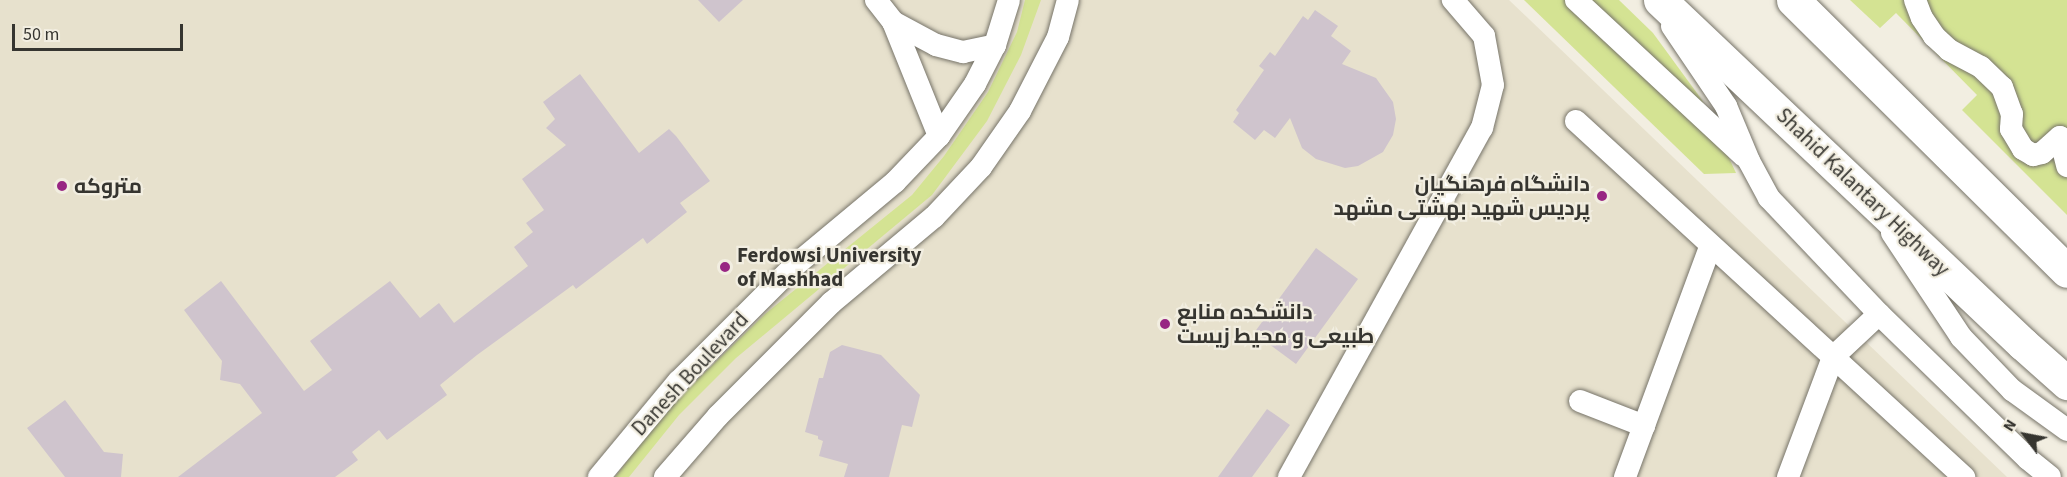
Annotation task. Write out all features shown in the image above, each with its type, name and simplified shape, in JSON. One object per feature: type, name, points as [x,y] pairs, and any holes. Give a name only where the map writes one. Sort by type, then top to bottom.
[{"type":"highway","name":"Shahid Kalantary Highway","points":[[1660,0],[2023,344],[2067,382]]},
{"type":"highway","points":[[1793,0],[2067,271]]},
{"type":"street","points":[[876,0],[893,22],[939,136]]},
{"type":"street","name":"Danesh Boulevard","points":[[598,477],[678,382],[793,267],[895,182],[939,136],[975,84],[995,45],[1009,0]]},
{"type":"street","points":[[665,477],[718,416],[831,303],[934,217],[981,167],[1020,111],[1058,37],[1068,0]]},
{"type":"street","points":[[1289,477],[1482,128],[1493,85],[1484,36],[1453,0]]},
{"type":"street","points":[[1576,0],[1749,161]]},
{"type":"street","points":[[1655,0],[1726,105],[1749,161],[1769,198],[1880,314],[2028,459],[2050,477]]},
{"type":"street","points":[[1914,0],[1934,36],[1949,50],[1981,67],[2002,87],[2012,114],[2011,129],[2023,149],[2033,154],[2043,153],[2060,137],[2067,166]]},
{"type":"street","points":[[893,22],[936,45],[963,52],[995,45]]},
{"type":"street","points":[[1576,122],[1964,477]]},
{"type":"street","points":[[1870,199],[1961,337],[2012,390],[2067,430]]},
{"type":"street","points":[[1625,477],[1711,245]]},
{"type":"street","points":[[1788,477],[1833,357],[1880,314]]},
{"type":"street","points":[[1580,401],[1644,426]]},
{"type":"shaded area","name":"Ferdowsi University of Mashhad","points":[[0,0],[1509,0],[2007,477],[0,477]]},
{"type":"green space","points":[[1025,0],[1041,0],[1021,55],[987,121],[932,195],[736,358],[679,415],[629,477],[615,477],[665,411],[765,314],[912,195],[944,156],[988,92],[1017,32]]},
{"type":"green space","points":[[1524,0],[1619,0],[1653,33],[1702,100],[1736,173],[1704,174]]},
{"type":"green space","points":[[1850,0],[2067,0],[2067,215],[1962,110],[1977,95],[1896,13],[1880,28]]},
{"type":"building","points":[[698,0],[743,0],[719,22]]},
{"type":"building","points":[[1315,10],[1338,26],[1331,36],[1351,51],[1342,64],[1376,78],[1393,102],[1396,119],[1393,135],[1383,152],[1358,166],[1345,168],[1316,159],[1302,148],[1290,118],[1275,138],[1264,130],[1255,140],[1233,122],[1239,113],[1236,110],[1264,70],[1259,66],[1270,52],[1275,56],[1303,16],[1308,20]]},
{"type":"building","points":[[580,74],[639,153],[669,129],[676,136],[710,181],[680,203],[687,212],[647,244],[643,238],[576,289],[573,285],[477,355],[440,385],[447,395],[387,440],[379,430],[352,452],[358,460],[335,477],[178,477],[262,413],[240,384],[220,380],[222,361],[184,310],[221,281],[304,391],[332,370],[310,341],[390,281],[420,318],[439,303],[454,323],[528,266],[514,247],[533,232],[526,223],[544,210],[522,179],[566,145],[546,128],[555,119],[543,102]]},
{"type":"building","points":[[1316,248],[1358,279],[1296,364],[1254,333]]},
{"type":"building","points":[[842,345],[881,355],[920,395],[912,427],[902,425],[889,477],[844,477],[848,464],[819,456],[823,441],[818,439],[818,436],[805,432],[819,378],[823,378],[830,352]]},
{"type":"building","points":[[65,400],[104,452],[123,454],[121,477],[65,477],[27,428]]},
{"type":"building","points":[[1267,409],[1290,425],[1252,477],[1218,477]]},
{"type":"place","name":"متروکه","points":[[62,186]]},
{"type":"place","name":"دانشگاه فرهنگیان پردیس شهید بهشتی مشهد","points":[[1602,196]]},
{"type":"place","name":"Ferdowsi University of Mashhad","points":[[725,267]]},
{"type":"place","name":"دانشکده منابع طبیعی و محیط زیست","points":[[1165,324]]}]
